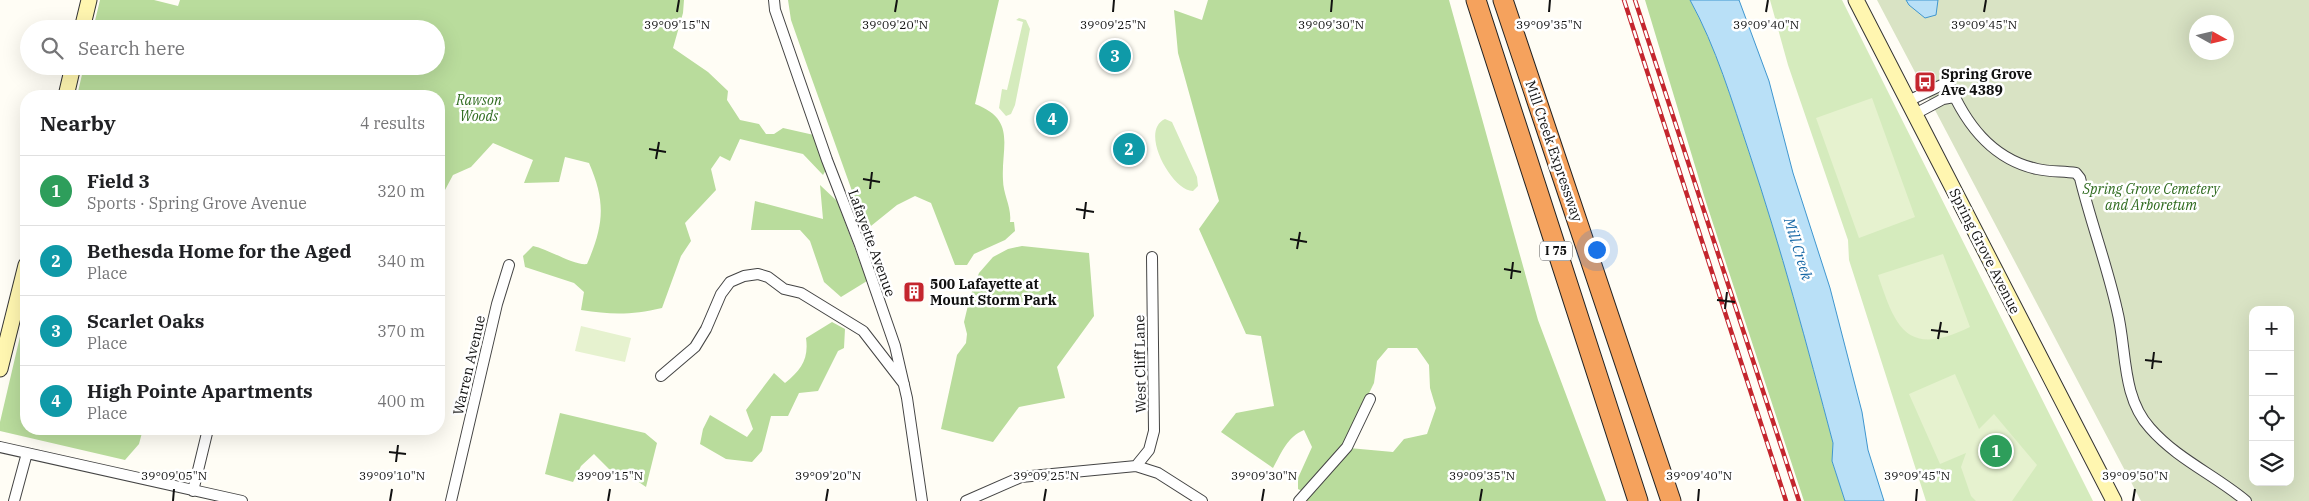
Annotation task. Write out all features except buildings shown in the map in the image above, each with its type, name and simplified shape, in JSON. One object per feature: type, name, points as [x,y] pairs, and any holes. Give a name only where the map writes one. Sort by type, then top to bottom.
[{"type":"highway","name":"Mill Creek Expressway","points":[[1476,0],[1638,501]]},
{"type":"highway","name":"Mill Creek Expressway","points":[[1503,0],[1671,501]]},
{"type":"main road","points":[[84,20],[89,0]]},
{"type":"main road","name":"Spring Grove Avenue","points":[[1856,0],[2114,501]]},
{"type":"main road","points":[[67,90],[71,75]]},
{"type":"main road","points":[[0,369],[20,289]]},
{"type":"street","name":"Lafayette Avenue","points":[[774,0],[775,10],[826,160],[860,245],[892,336],[904,384],[922,501]]},
{"type":"street","points":[[1911,107],[1948,82],[1954,97],[1973,129],[1986,143],[2001,154],[2037,169],[2076,172],[2080,178],[2117,309],[2133,402],[2149,428],[2177,454],[2213,476],[2246,501]]},
{"type":"street","points":[[1911,107],[1954,97]]},
{"type":"street","name":"West Cliff Lane","points":[[1136,466],[1149,450],[1154,431],[1152,257]]},
{"type":"street","name":"Warren Avenue","points":[[451,501],[497,304],[509,265]]},
{"type":"street","points":[[661,376],[695,347],[706,329],[721,294],[730,282],[744,276],[758,274],[768,277],[784,289],[801,293],[862,332],[904,384]]},
{"type":"street","points":[[1298,501],[1347,447],[1370,399]]},
{"type":"street","points":[[193,491],[207,435]]},
{"type":"street","points":[[0,447],[242,501]]},
{"type":"street","points":[[14,501],[27,453]]},
{"type":"street","points":[[966,501],[1021,477],[1136,466],[1158,473],[1202,501]]},
{"type":"green space","name":"Rawson Woods","points":[[100,0],[154,0],[178,6],[180,0],[684,0],[683,13],[673,48],[708,72],[728,91],[727,100],[740,120],[759,124],[766,134],[774,134],[783,128],[814,135],[827,168],[823,175],[803,154],[740,139],[730,161],[720,156],[711,169],[716,190],[685,223],[691,241],[681,256],[662,308],[622,314],[581,310],[584,292],[574,283],[525,267],[523,256],[533,246],[582,264],[587,264],[597,237],[601,214],[598,190],[589,163],[565,157],[559,182],[524,183],[533,160],[493,143],[471,167],[453,175],[445,190],[445,90],[78,90],[82,75],[445,75],[445,20],[95,20]]},
{"type":"green space","points":[[788,0],[999,0],[975,104],[988,110],[997,118],[1002,126],[1004,135],[1003,185],[1010,212],[1010,222],[1014,222],[1015,231],[1005,240],[974,254],[967,265],[955,265],[931,203],[915,196],[897,205],[866,230],[791,20]]},
{"type":"green space","points":[[1208,0],[1449,0],[1538,320],[1606,501],[1306,501],[1349,448],[1393,452],[1404,439],[1427,434],[1436,408],[1430,388],[1429,365],[1417,348],[1388,348],[1377,361],[1374,383],[1346,440],[1302,491],[1298,489],[1298,478],[1312,447],[1304,430],[1289,441],[1273,468],[1221,432],[1236,413],[1274,406],[1261,336],[1246,334],[1199,229],[1219,201],[1178,53],[1174,10],[1202,20]]},
{"type":"green space","points":[[1645,0],[1690,0],[1716,55],[1783,260],[1833,443],[1832,461],[1845,501],[1804,501],[1705,199]]},
{"type":"green space","points":[[1770,0],[1842,0],[2093,501],[1926,501],[1849,260],[1848,240],[1788,65]]},
{"type":"green space","name":"Spring Grove Cemetery and Arboretum","points":[[1877,0],[2309,0],[2309,501],[2141,501]]},
{"type":"green space","points":[[1019,18],[1026,20],[1030,29],[1015,105],[1011,114],[1006,116],[999,108],[1002,89],[1007,90],[1023,22],[1016,20]]},
{"type":"green space","points":[[1872,98],[1915,217],[1859,238],[1816,118]]},
{"type":"green space","points":[[1165,119],[1172,122],[1197,177],[1198,186],[1193,191],[1185,189],[1176,182],[1161,160],[1155,135],[1158,126]]},
{"type":"green space","points":[[820,185],[837,201],[867,281],[841,297],[824,282],[810,241],[800,230],[751,230],[755,201],[823,219]]},
{"type":"green space","points":[[1022,246],[1089,253],[1094,316],[1057,367],[1065,398],[1019,407],[993,442],[941,429],[957,355],[966,343],[967,334],[964,322],[970,297],[979,273],[993,257],[1008,249]]},
{"type":"green space","points":[[1943,254],[1970,327],[1949,336],[1932,339],[1918,338],[1908,333],[1899,324],[1891,311],[1878,275]]},
{"type":"green space","points":[[832,322],[845,329],[844,348],[838,351],[818,391],[799,393],[788,416],[771,416],[762,451],[752,462],[726,459],[700,444],[703,429],[710,415],[747,437],[753,429],[746,410],[774,373],[785,383],[799,369],[805,358],[806,338]]},
{"type":"green space","points":[[581,326],[631,338],[625,362],[575,351]]},
{"type":"green space","points":[[20,337],[20,435],[141,435],[139,444],[125,460],[0,431],[0,422]]},
{"type":"green space","points":[[1955,374],[1979,429],[1994,414],[2037,465],[2012,501],[1976,501],[1971,496],[1961,467],[1966,453],[1940,464],[1909,394]]},
{"type":"green space","points":[[560,413],[645,433],[657,443],[646,487],[630,476],[609,469],[594,454],[581,466],[573,482],[545,474]]},
{"type":"water","name":"Mill Creek","points":[[1690,0],[1739,0],[1769,81],[1793,173],[1830,288],[1862,412],[1868,450],[1884,501],[1845,501],[1832,461],[1833,443],[1772,224],[1723,74],[1708,36]]},
{"type":"water","points":[[1906,0],[1938,0],[1936,15],[1925,18],[1909,5]]},
{"type":"railway","points":[[1624,0],[1786,501]]},
{"type":"railway","points":[[1635,0],[1799,501]]},
{"type":"place","name":"Scarlet Oaks","points":[[1115,56]]},
{"type":"place","name":"Spring Grove Ave 4389","points":[[1925,82]]},
{"type":"place","name":"High Pointe Apartments","points":[[1052,119]]},
{"type":"place","name":"Bethesda Home for the Aged","points":[[1129,149]]},
{"type":"place","name":"500 Lafayette at Mount Storm Park","points":[[914,292]]},
{"type":"place","name":"Field 3","points":[[1996,451]]}]
